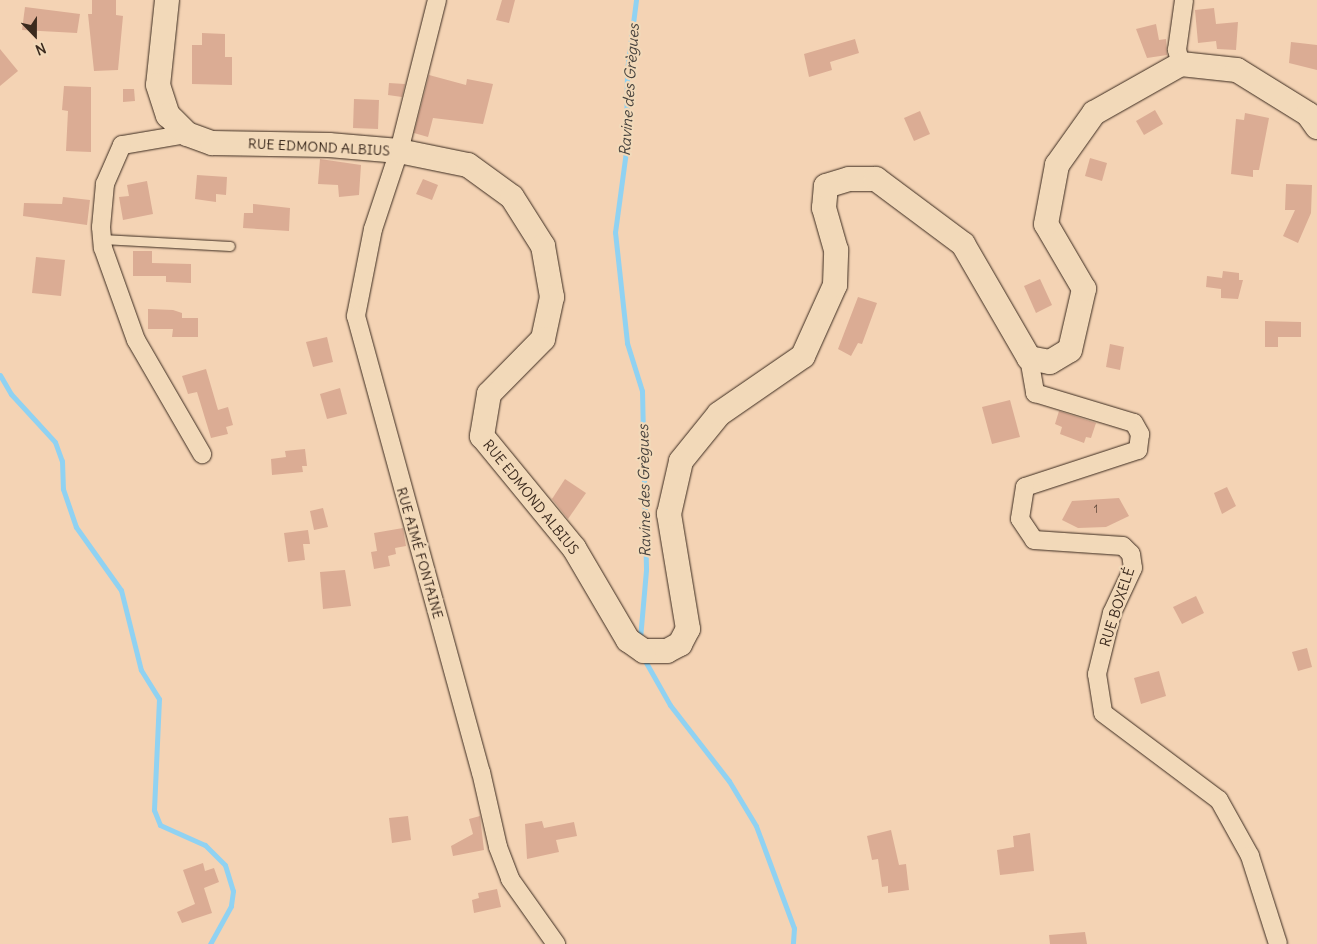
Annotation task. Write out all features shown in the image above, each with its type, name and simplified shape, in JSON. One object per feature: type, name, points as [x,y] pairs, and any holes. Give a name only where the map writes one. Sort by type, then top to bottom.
[{"type":"main road","name":"RUE EDMOND ALBIUS","points":[[167,0],[158,85],[168,115],[187,134],[212,143],[329,144],[399,150],[468,165],[512,197],[543,246],[552,297],[543,339],[489,394],[482,436],[574,548],[628,640],[644,651],[666,651],[680,644],[688,629],[669,514],[681,461],[719,414],[802,356],[836,285],[836,250],[824,208],[826,186],[849,179],[876,179],[963,244],[1029,358]]},
{"type":"main road","points":[[1029,358],[1050,362],[1070,350],[1084,289],[1046,224],[1057,165],[1094,113],[1181,64],[1237,70],[1308,114],[1317,127]]},
{"type":"street","name":"RUE AIMÉ FONTAINE","points":[[437,0],[399,150],[373,229],[356,316],[481,772],[498,847],[510,879],[556,944]]},
{"type":"street","points":[[1181,64],[1177,50],[1184,0]]},
{"type":"street","points":[[187,134],[122,145],[105,184],[102,239],[136,340],[202,454]]},
{"type":"street","name":"RUE BOXELÉ","points":[[1029,358],[1036,393],[1134,423],[1140,434],[1138,450],[1024,487],[1020,519],[1034,540],[1123,546],[1131,554],[1133,568],[1112,613],[1097,674],[1103,712],[1219,800],[1250,856],[1278,944]]},
{"type":"lane","points":[[102,239],[230,246]]},
{"type":"building","points":[[92,0],[116,0],[116,15],[123,16],[118,70],[94,71],[88,14],[92,14]]},
{"type":"building","points":[[502,0],[515,0],[509,23],[496,20]]},
{"type":"building","points":[[25,7],[80,14],[77,33],[22,30]]},
{"type":"building","points":[[1214,8],[1216,24],[1238,22],[1236,50],[1217,49],[1216,41],[1198,43],[1195,10]]},
{"type":"building","points":[[1156,24],[1159,40],[1166,39],[1167,55],[1147,58],[1136,29]]},
{"type":"building","points":[[202,33],[225,34],[225,57],[232,57],[232,85],[192,84],[192,45],[202,45]]},
{"type":"building","points":[[855,39],[859,53],[830,62],[832,70],[809,77],[804,54]]},
{"type":"building","points":[[1291,42],[1317,45],[1317,70],[1289,63]]},
{"type":"building","points":[[0,49],[18,71],[0,86]]},
{"type":"building","points":[[429,75],[466,85],[467,79],[493,84],[483,124],[433,118],[428,137],[414,133]]},
{"type":"building","points":[[389,83],[405,84],[402,97],[388,95]]},
{"type":"building","points":[[64,86],[91,87],[91,152],[66,151],[68,111],[62,110]]},
{"type":"building","points":[[123,89],[134,89],[135,101],[123,102]]},
{"type":"building","points":[[354,99],[379,100],[378,129],[353,128]]},
{"type":"building","points":[[1155,110],[1163,124],[1144,135],[1136,121]]},
{"type":"building","points":[[920,111],[930,134],[914,141],[904,118]]},
{"type":"building","points":[[1245,113],[1269,118],[1259,170],[1253,170],[1253,177],[1231,174],[1236,119],[1244,120]]},
{"type":"building","points":[[1090,158],[1107,163],[1102,181],[1085,176]]},
{"type":"building","points":[[320,159],[361,165],[359,195],[339,197],[338,185],[318,184]]},
{"type":"building","points":[[197,175],[227,177],[226,195],[216,194],[216,202],[195,199]]},
{"type":"building","points":[[423,179],[438,185],[432,200],[416,194]]},
{"type":"building","points":[[147,181],[153,214],[123,220],[119,197],[129,196],[127,185]]},
{"type":"building","points":[[1286,184],[1312,185],[1311,213],[1298,243],[1283,236],[1295,210],[1285,210]]},
{"type":"building","points":[[63,197],[90,200],[87,225],[23,216],[24,203],[62,204]]},
{"type":"building","points":[[253,204],[290,208],[289,231],[243,228],[244,213],[253,213]]},
{"type":"building","points":[[133,251],[152,251],[152,263],[191,264],[191,283],[166,282],[166,276],[133,276]]},
{"type":"building","points":[[36,257],[65,260],[61,296],[32,293]]},
{"type":"building","points":[[1223,271],[1239,273],[1239,280],[1243,280],[1238,299],[1221,298],[1221,289],[1206,287],[1207,276],[1222,278]]},
{"type":"building","points":[[1040,279],[1052,305],[1036,313],[1024,286]]},
{"type":"building","points":[[858,297],[877,303],[862,344],[858,343],[851,356],[838,349]]},
{"type":"building","points":[[148,309],[173,310],[182,313],[182,318],[198,318],[198,337],[172,337],[173,329],[148,329]]},
{"type":"building","points":[[1265,321],[1301,322],[1301,337],[1278,337],[1278,347],[1265,347]]},
{"type":"building","points":[[327,337],[333,362],[313,367],[306,342]]},
{"type":"building","points":[[1110,344],[1124,347],[1120,370],[1106,367]]},
{"type":"building","points":[[206,369],[218,410],[228,407],[233,425],[226,427],[228,434],[211,438],[197,392],[188,394],[182,376]]},
{"type":"building","points":[[340,388],[347,414],[327,419],[320,394]]},
{"type":"building","points":[[1010,400],[1020,437],[992,444],[982,407]]},
{"type":"building","points":[[1059,411],[1096,423],[1091,438],[1086,437],[1084,443],[1060,434],[1062,427],[1055,424]]},
{"type":"building","points":[[305,449],[307,466],[302,466],[303,472],[272,475],[271,459],[286,457],[285,451]]},
{"type":"building","points":[[565,479],[586,493],[568,519],[552,499]]},
{"type":"building","points":[[1227,487],[1236,506],[1222,514],[1214,493]]},
{"type":"building","points":[[1119,498],[1129,516],[1106,527],[1078,528],[1062,520],[1072,501]]},
{"type":"building","points":[[323,508],[328,527],[314,530],[310,511]]},
{"type":"building","points":[[403,528],[406,546],[395,548],[396,554],[388,556],[390,566],[374,569],[371,552],[377,551],[374,533]]},
{"type":"building","points":[[308,530],[310,544],[303,544],[305,560],[288,562],[284,533]]},
{"type":"building","points":[[345,570],[351,606],[323,609],[320,572]]},
{"type":"building","points":[[1196,596],[1204,613],[1182,624],[1173,607]]},
{"type":"building","points":[[1307,648],[1312,667],[1298,671],[1292,652]]},
{"type":"building","points":[[1159,671],[1166,696],[1141,704],[1134,678]]},
{"type":"building","points":[[408,816],[411,840],[392,843],[389,818]]},
{"type":"building","points":[[480,816],[484,850],[453,856],[451,846],[473,834],[469,819]]},
{"type":"building","points":[[542,821],[544,828],[574,822],[577,836],[556,840],[559,852],[527,859],[525,824]]},
{"type":"building","points":[[891,830],[899,865],[906,864],[909,890],[888,893],[888,886],[882,887],[878,859],[872,860],[867,836]]},
{"type":"building","points":[[1030,833],[1034,871],[1000,875],[997,850],[1014,847],[1013,836]]},
{"type":"building","points":[[203,863],[205,871],[214,868],[219,882],[204,888],[212,913],[182,923],[177,912],[195,904],[183,870]]},
{"type":"building","points":[[497,889],[501,907],[474,913],[472,900],[479,898],[478,893]]},
{"type":"building","points":[[1085,932],[1087,944],[1050,944],[1049,935]]},
{"type":"waterway","name":"Ravine des Grègues","points":[[636,0],[627,70],[626,151],[615,232],[627,343],[642,391],[646,570],[640,639]]},
{"type":"waterway","points":[[0,375],[11,394],[55,442],[62,461],[63,489],[76,527],[121,590],[141,670],[159,699],[154,810],[160,825],[205,845],[225,865],[233,891],[231,906],[210,944]]},
{"type":"waterway","name":"Ravine des Grègues","points":[[644,659],[670,705],[729,781],[756,826],[794,928],[793,944]]}]
